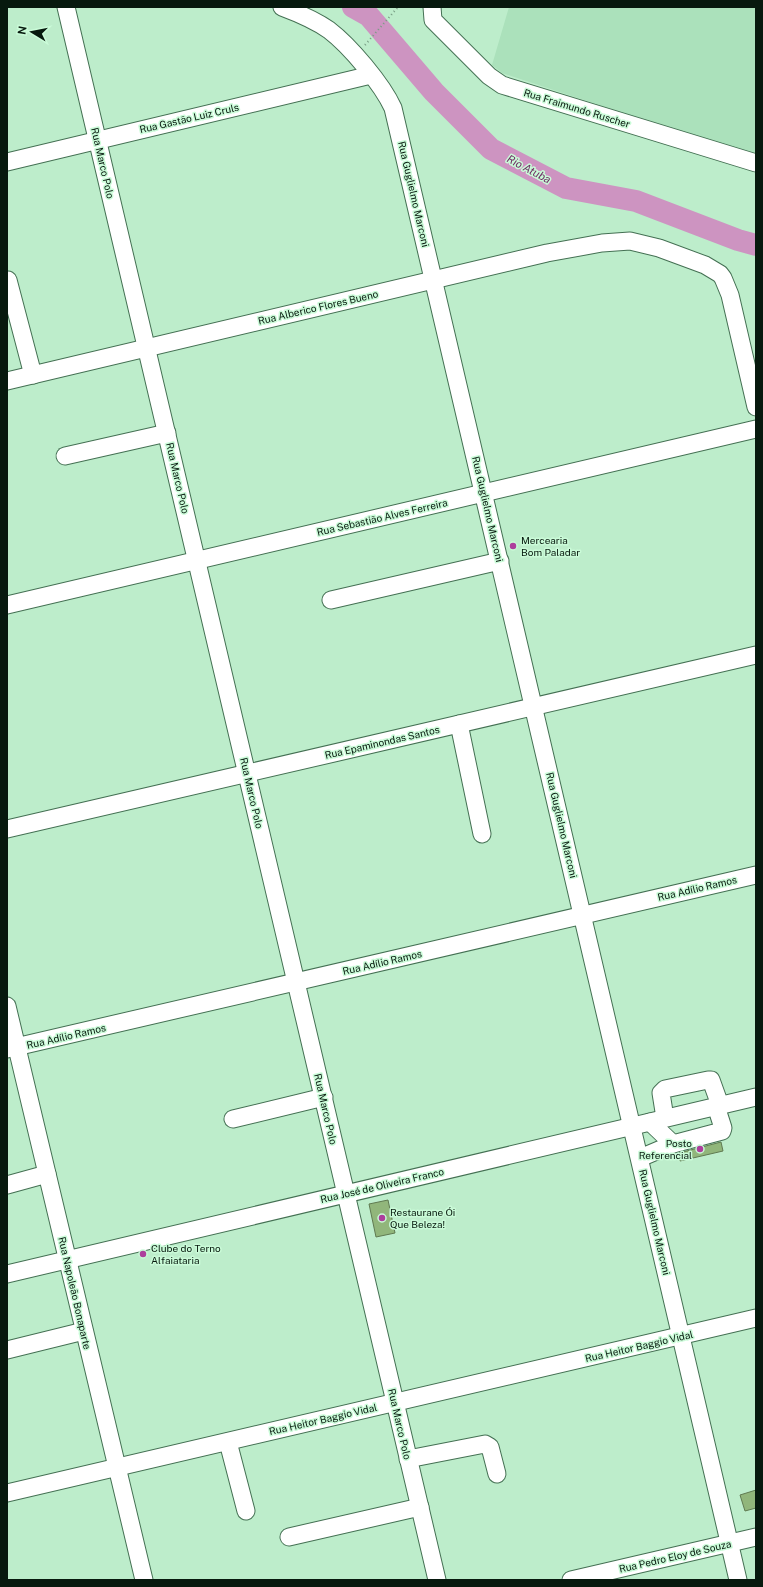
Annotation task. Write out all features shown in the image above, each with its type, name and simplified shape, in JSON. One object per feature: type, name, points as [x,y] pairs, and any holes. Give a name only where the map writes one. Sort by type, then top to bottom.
[{"type":"street","name":"Rua Marco Polo","points":[[66,7],[437,1580]]},
{"type":"street","name":"Rua Guglielmo Marconi","points":[[282,7],[310,19],[328,29],[338,37],[371,75],[388,97],[393,108],[738,1580]]},
{"type":"street","name":"Rua Fraimundo Ruscher","points":[[432,7],[433,20],[489,76],[502,85],[756,163]]},
{"type":"street","name":"Rua Gastão Luiz Cruls","points":[[7,162],[371,75]]},
{"type":"street","name":"Rua Alberico Flores Bueno","points":[[7,381],[565,249],[602,243],[630,241],[659,248],[705,265],[713,269],[723,278],[732,305],[756,407]]},
{"type":"street","points":[[8,280],[33,375]]},
{"type":"street","name":"Rua Sebastião Alves Ferreira","points":[[7,605],[756,429]]},
{"type":"street","points":[[65,456],[167,433]]},
{"type":"street","points":[[331,600],[500,561]]},
{"type":"street","name":"Rua Epaminondas Santos","points":[[7,829],[756,655]]},
{"type":"street","points":[[459,724],[482,834]]},
{"type":"street","name":"Rua Adílio Ramos","points":[[12,1048],[756,875]]},
{"type":"street","name":"Rua Napoleão Bonaparte","points":[[7,1006],[12,1048],[47,1174],[144,1580]]},
{"type":"street","points":[[640,1158],[673,1144],[722,1131],[723,1128],[711,1080],[665,1089],[661,1094],[658,1120],[673,1144]]},
{"type":"street","points":[[233,1119],[324,1097]]},
{"type":"street","name":"Rua José de Oliveira Franco","points":[[7,1274],[756,1097]]},
{"type":"street","points":[[7,1185],[47,1174]]},
{"type":"street","name":"Rua Heitor Baggio Vidal","points":[[7,1493],[756,1318]]},
{"type":"street","points":[[7,1350],[84,1331]]},
{"type":"street","points":[[228,1442],[246,1511]]},
{"type":"street","points":[[408,1459],[485,1444],[490,1446],[498,1474]]},
{"type":"street","points":[[289,1537],[420,1507]]},
{"type":"street","name":"Rua Pedro Eloy de Souza","points":[[571,1580],[593,1577],[756,1537]]},
{"type":"path","points":[[368,42],[398,7]]},
{"type":"shaded area","points":[[509,7],[756,7],[756,154],[745,153],[502,73],[492,65]]},
{"type":"building","name":"Posto Referencial","points":[[721,1142],[723,1151],[680,1161],[679,1153]]},
{"type":"building","name":"Restaurane Ói Que Beleza!","points":[[388,1200],[395,1233],[376,1237],[369,1204]]},
{"type":"building","points":[[756,1490],[756,1508],[745,1511],[740,1495]]},
{"type":"waterway","name":"Rio Atuba","points":[[353,7],[369,16],[434,92],[491,149],[566,188],[636,201],[738,240],[756,245]]},
{"type":"place","name":"Mercearia Bom Paladar","points":[[513,546]]},
{"type":"place","name":"Posto Referencial","points":[[700,1149]]},
{"type":"place","name":"Restaurane Ói Que Beleza!","points":[[382,1218]]},
{"type":"place","name":"Clube do Terno Alfaiataria","points":[[143,1254]]}]
